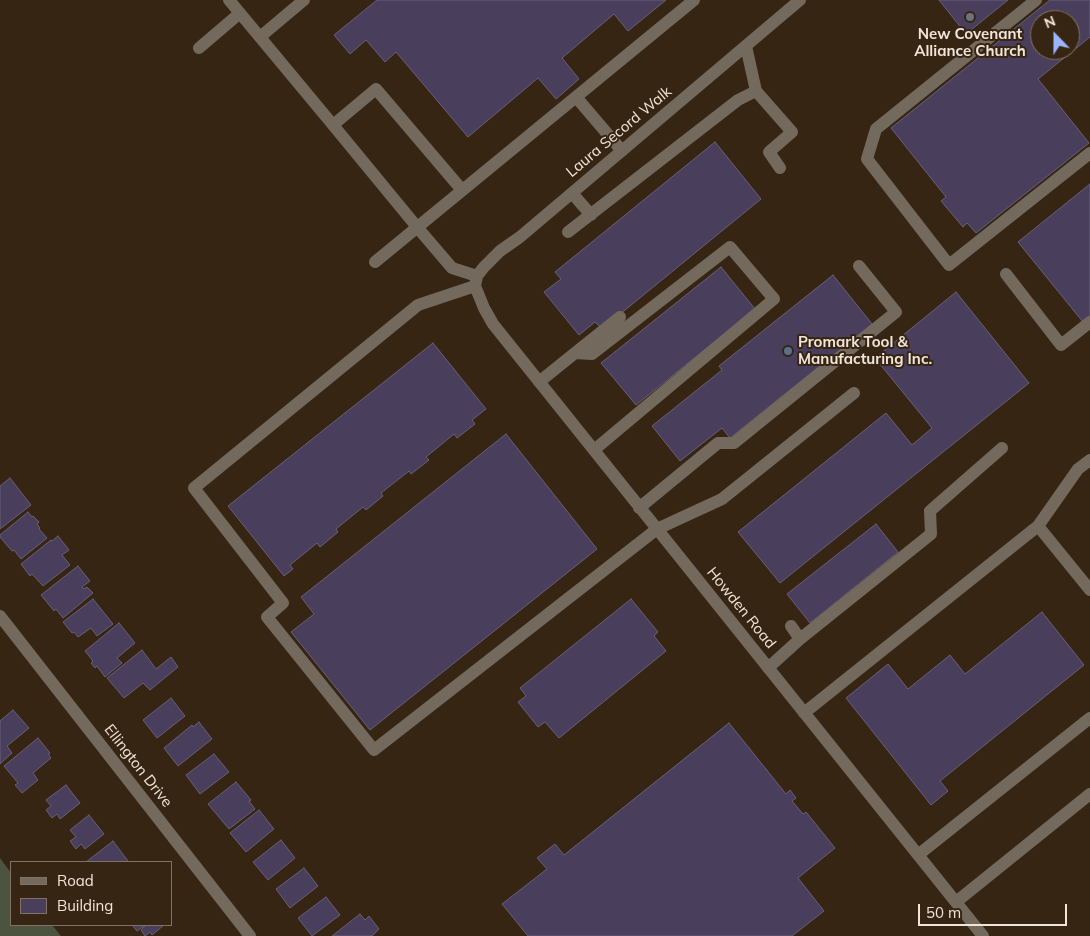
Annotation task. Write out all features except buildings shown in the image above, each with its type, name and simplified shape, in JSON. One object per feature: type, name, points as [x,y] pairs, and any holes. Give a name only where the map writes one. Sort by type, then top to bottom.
[{"type":"street","points":[[260,37],[304,0]]},
{"type":"street","points":[[375,262],[694,0]]},
{"type":"street","name":"Laura Secord Walk","points":[[477,286],[484,267],[500,251],[520,237],[800,0]]},
{"type":"street","points":[[1036,0],[876,129],[867,159],[949,265],[1090,153]]},
{"type":"street","points":[[232,1],[452,268],[477,286]]},
{"type":"street","points":[[199,48],[240,13]]},
{"type":"street","points":[[746,46],[756,91],[792,132],[769,152],[780,168]]},
{"type":"street","points":[[332,124],[376,89],[462,190]]},
{"type":"street","points":[[568,232],[738,100],[756,91]]},
{"type":"street","points":[[576,97],[622,151]]},
{"type":"street","points":[[572,193],[591,215]]},
{"type":"street","points":[[575,353],[592,354],[730,247],[774,299],[594,450]]},
{"type":"street","points":[[640,508],[718,443],[734,443],[896,312],[859,266]]},
{"type":"street","points":[[1006,274],[1061,345],[1090,322]]},
{"type":"street","points":[[477,286],[418,305],[194,488],[283,603],[267,617],[374,750],[657,529],[722,498],[854,393]]},
{"type":"street","name":"Howden Road","points":[[477,286],[484,308],[493,324],[983,936]]},
{"type":"street","points":[[539,382],[620,317]]},
{"type":"street","points":[[768,668],[800,639],[931,534],[930,511],[1002,448]]},
{"type":"street","points":[[804,713],[1038,526],[1078,469],[1090,460]]},
{"type":"street","points":[[1038,526],[1090,590]]},
{"type":"street","name":"Ellington Drive","points":[[0,616],[250,936]]},
{"type":"street","points":[[791,626],[800,639]]},
{"type":"street","points":[[918,855],[1090,718]]},
{"type":"street","points":[[956,902],[1090,794]]},
{"type":"green space","points":[[0,858],[10,872],[10,926],[53,926],[61,936],[0,936]]},
{"type":"place","name":"New Covenant Alliance Church","points":[[970,17]]},
{"type":"place","name":"Promark Tool & Manufacturing Inc.","points":[[788,351]]}]
